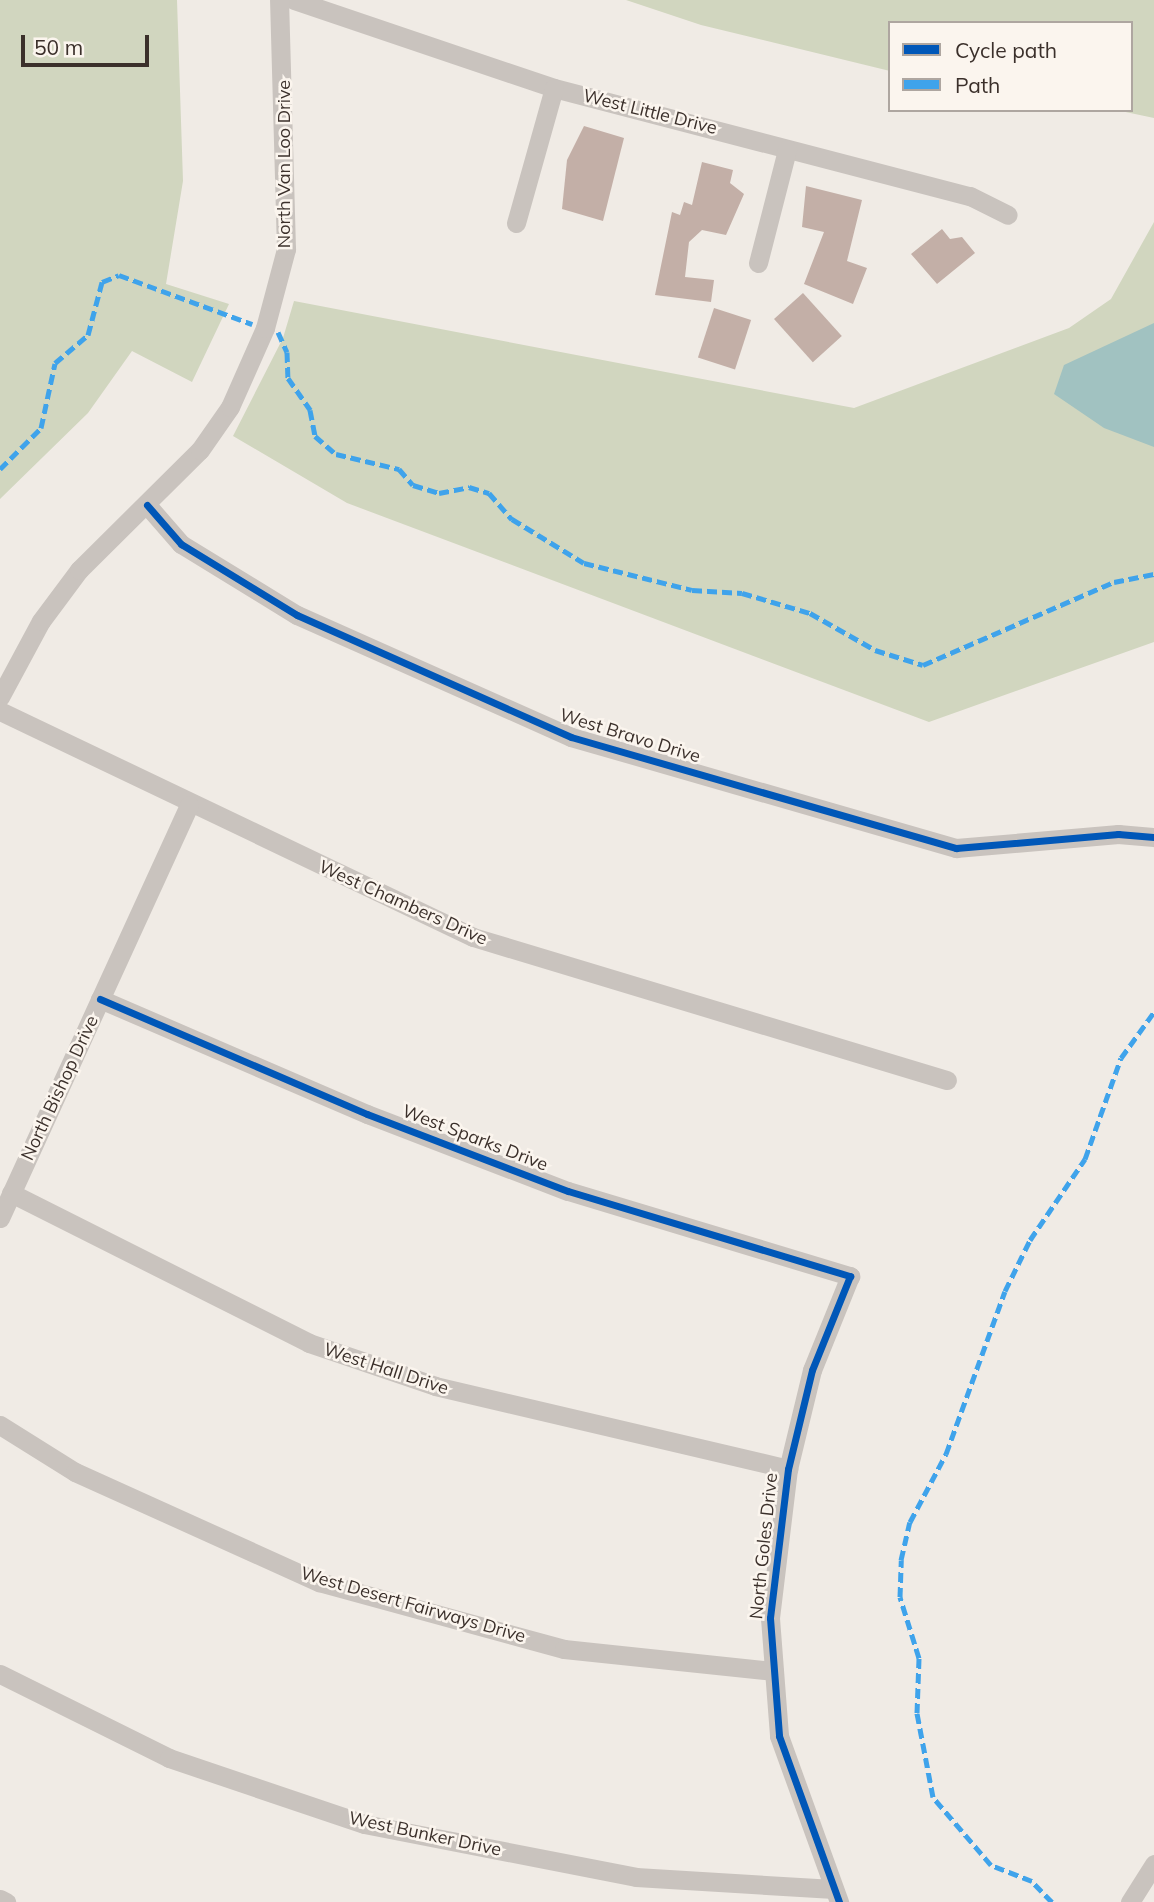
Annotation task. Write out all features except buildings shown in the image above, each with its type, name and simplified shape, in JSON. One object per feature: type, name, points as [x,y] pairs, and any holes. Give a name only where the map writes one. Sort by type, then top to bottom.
[{"type":"street","name":"North Van Loo Drive","points":[[0,696],[41,621],[79,570],[200,450],[230,407],[265,328],[286,249],[279,0]]},
{"type":"street","name":"West Little Drive","points":[[294,0],[554,88],[970,196],[1008,215]]},
{"type":"street","points":[[516,223],[554,88]]},
{"type":"street","points":[[758,263],[787,150]]},
{"type":"street","name":"West Bravo Drive","points":[[147,505],[181,544],[298,615],[571,737],[956,848],[1118,834],[1154,837]]},
{"type":"street","name":"West Chambers Drive","points":[[0,710],[189,805],[473,937],[947,1080]]},
{"type":"street","name":"North Bishop Drive","points":[[0,1218],[189,805]]},
{"type":"street","name":"West Sparks Drive","points":[[100,999],[367,1114],[568,1191],[850,1276]]},
{"type":"street","name":"West Hall Drive","points":[[11,1193],[309,1343],[435,1386],[788,1469]]},
{"type":"street","name":"North Goles Drive","points":[[836,1896],[779,1735],[770,1618],[788,1469],[812,1370],[850,1276]]},
{"type":"street","name":"West Desert Fairways Drive","points":[[0,1424],[75,1472],[319,1582],[564,1649],[774,1671]]},
{"type":"street","name":"West Bunker Drive","points":[[0,1674],[169,1758],[364,1824],[636,1877],[836,1896]]},
{"type":"street","points":[[1130,1902],[1154,1864]]},
{"type":"street","points":[[0,1899],[6,1902]]},
{"type":"green space","points":[[0,0],[177,0],[183,181],[166,284],[229,304],[192,382],[132,351],[88,413],[0,499]]},
{"type":"green space","points":[[626,0],[1154,0],[1154,118],[1126,112],[1133,112],[1133,21],[888,21],[888,71],[701,25]]},
{"type":"green space","points":[[1154,222],[1154,642],[929,722],[347,503],[233,436],[283,338],[294,301],[854,408],[1069,328],[1111,299]]},
{"type":"water","points":[[1154,323],[1154,447],[1104,428],[1054,394],[1064,365]]},
{"type":"marked path","points":[[0,469],[41,428],[55,363],[88,335],[102,282],[119,275],[252,324]]},
{"type":"marked path","points":[[278,332],[287,352],[288,378],[310,410],[315,436],[336,454],[399,469],[413,485],[439,493],[469,487],[489,493],[512,519],[584,563],[692,590],[742,593],[810,613],[875,650],[923,665],[1114,582],[1154,574]]},
{"type":"marked path","points":[[1052,1902],[1032,1881],[991,1865],[933,1797],[917,1713],[919,1658],[900,1597],[901,1560],[910,1522],[946,1454],[1005,1291],[1030,1240],[1085,1159],[1121,1058],[1154,1012]]},
{"type":"cycle path","points":[[147,505],[181,544],[297,615],[571,737],[956,848],[1118,834],[1154,837]]},
{"type":"cycle path","points":[[100,999],[367,1114],[568,1191],[850,1276],[812,1370],[788,1469],[770,1618],[779,1736],[839,1902]]}]
